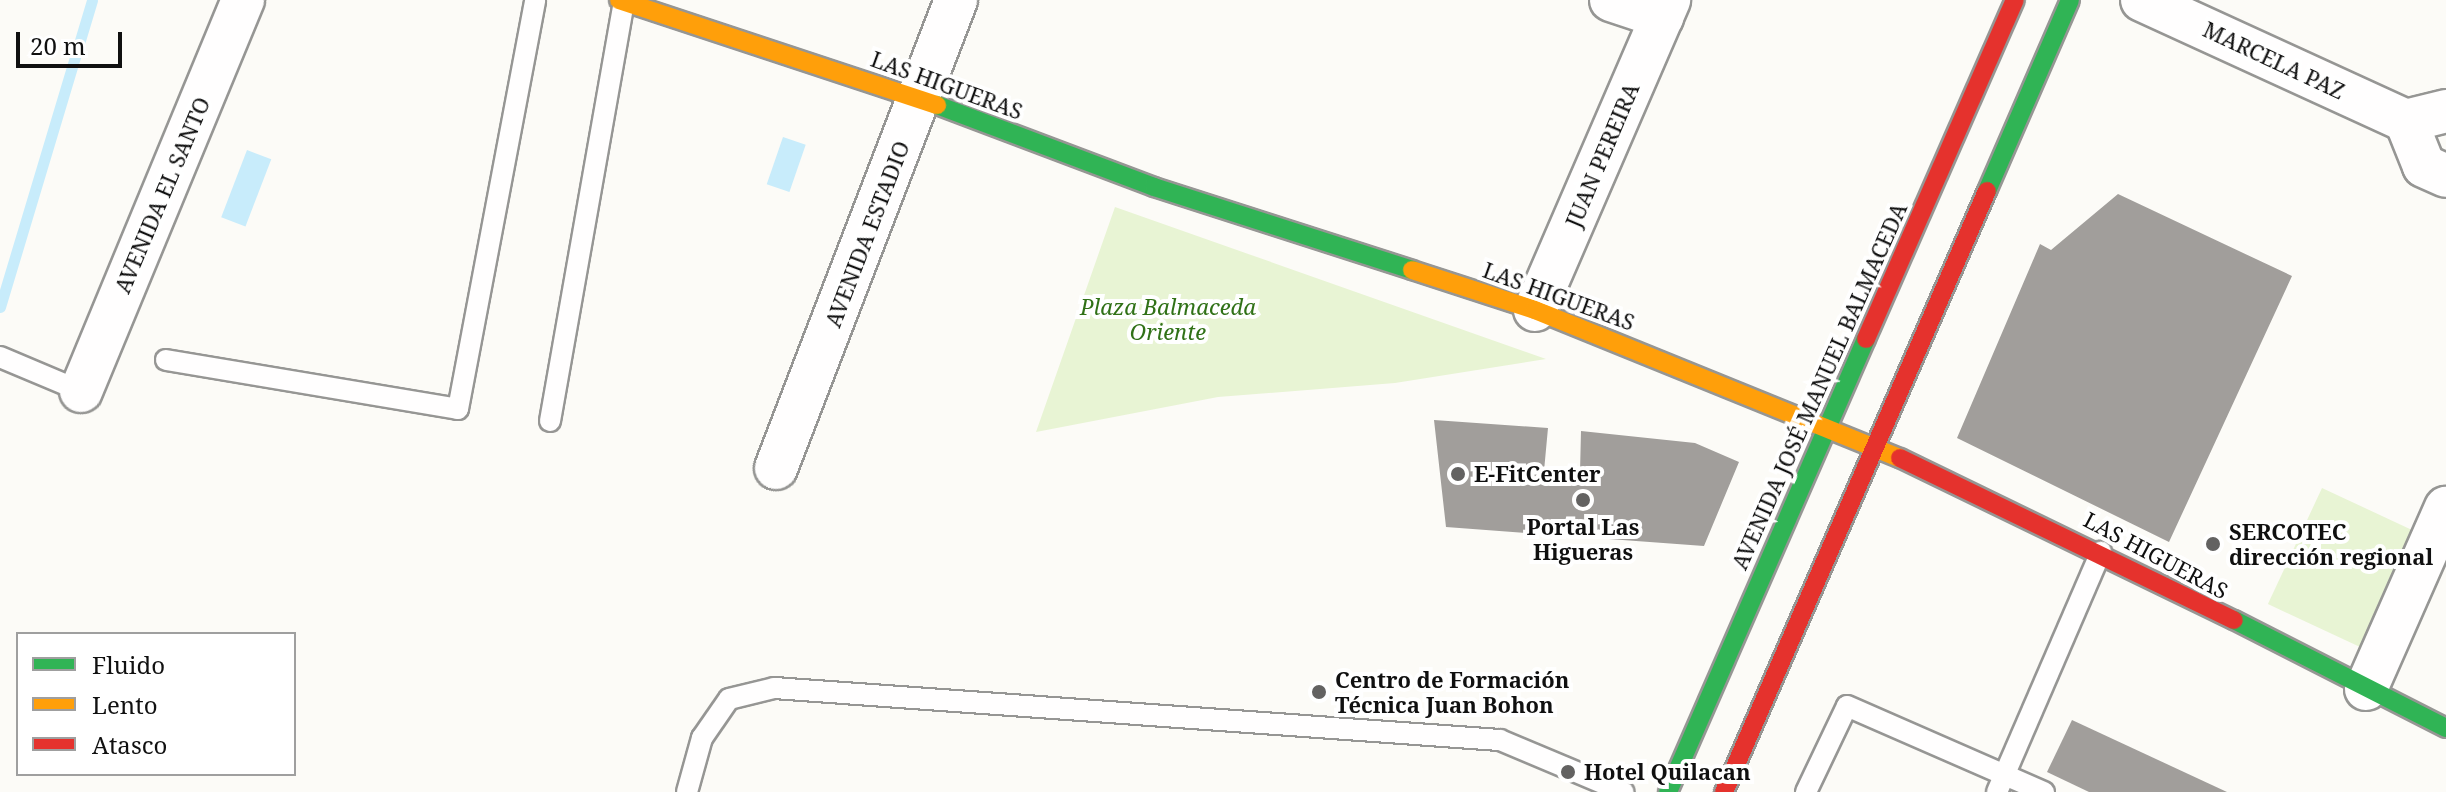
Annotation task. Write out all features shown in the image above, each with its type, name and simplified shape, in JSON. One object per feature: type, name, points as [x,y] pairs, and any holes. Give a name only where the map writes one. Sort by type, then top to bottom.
[{"type":"main road","name":"AVENIDA JOSÉ MANUEL BALMACEDA","points":[[1668,792],[2015,0]]},
{"type":"main road","points":[[1724,792],[2070,0]]},
{"type":"main road","name":"LAS HIGUERAS","points":[[622,1],[920,98],[1154,187],[1535,310],[1875,446],[2101,552],[2446,728]]},
{"type":"street","name":"AVENIDA EL SANTO","points":[[81,391],[243,0]]},
{"type":"street","name":"AVENIDA ESTADIO","points":[[776,468],[956,0]]},
{"type":"street","points":[[1611,0],[1665,8]]},
{"type":"street","name":"MARCELA PAZ","points":[[2142,0],[2406,121]]},
{"type":"street","name":"JUAN PEREIRA","points":[[1535,310],[1665,8]]},
{"type":"street","points":[[2446,111],[2406,121],[2424,166],[2446,176]]},
{"type":"street","points":[[2366,689],[2446,508]]},
{"type":"lane","points":[[166,360],[458,409],[535,0]]},
{"type":"lane","points":[[550,421],[622,1]]},
{"type":"lane","points":[[0,357],[81,391]]},
{"type":"lane","points":[[2001,784],[2101,552]]},
{"type":"lane","points":[[687,792],[702,738],[729,699],[774,688],[1500,740],[1624,792]]},
{"type":"lane","points":[[1806,792],[1847,706],[2001,784],[2044,792]]},
{"type":"green space","name":"Plaza Balmaceda Oriente","points":[[1115,207],[1546,359],[1395,383],[1218,397],[1036,432]]},
{"type":"green space","points":[[2322,488],[2419,533],[2365,649],[2268,604]]},
{"type":"water","points":[[783,137],[806,145],[789,192],[767,184]]},
{"type":"water","points":[[247,150],[271,159],[245,227],[221,217]]},
{"type":"building","points":[[2118,194],[2292,276],[2169,542],[1957,438],[2040,244],[2051,250]]},
{"type":"building","name":"Portal Las Higueras","points":[[1434,420],[1548,428],[1544,471],[1580,472],[1581,431],[1695,443],[1739,462],[1704,546],[1446,527]]},
{"type":"building","points":[[2072,720],[2227,792],[2089,792],[2047,772]]},
{"type":"waterway","points":[[0,307],[92,0]]},
{"type":"traffic: fast","points":[[1987,191],[2070,0]]},
{"type":"traffic: fast","points":[[937,105],[1154,187],[1412,270]]},
{"type":"traffic: fast","points":[[1668,792],[1866,339]]},
{"type":"traffic: fast","points":[[2234,620],[2446,728]]},
{"type":"traffic: slow","points":[[619,0],[937,105]]},
{"type":"traffic: slow","points":[[1412,270],[1535,310],[1900,458]]},
{"type":"traffic: jam","points":[[1866,339],[2015,0]]},
{"type":"traffic: jam","points":[[1724,792],[1987,191]]},
{"type":"traffic: jam","points":[[1900,458],[2234,620]]},
{"type":"place","name":"E-FitCenter","points":[[1458,474]]},
{"type":"place","name":"Portal Las Higueras","points":[[1583,500]]},
{"type":"place","name":"SERCOTEC dirección regional","points":[[2213,544]]},
{"type":"place","name":"Centro de Formación Técnica Juan Bohon","points":[[1319,692]]},
{"type":"place","name":"Hotel Quilacan","points":[[1568,772]]}]
